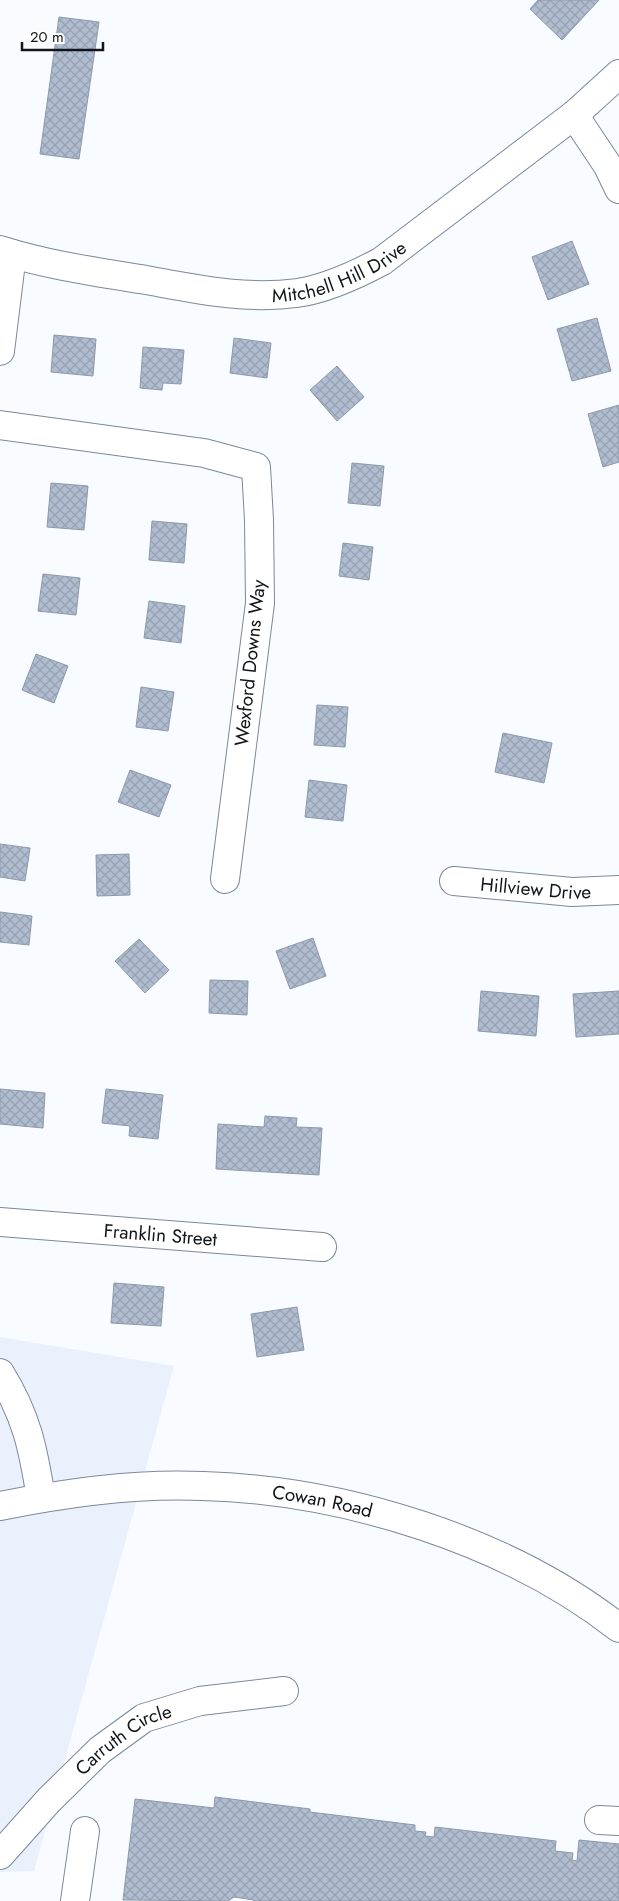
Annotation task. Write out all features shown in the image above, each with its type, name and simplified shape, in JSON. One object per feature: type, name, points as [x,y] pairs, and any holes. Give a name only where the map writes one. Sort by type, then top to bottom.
[{"type":"street","name":"Mitchell Hill Drive","points":[[6,252],[109,274],[225,294],[267,296],[299,292],[356,274],[382,261],[574,115],[619,74]]},
{"type":"street","points":[[574,115],[608,166],[619,189]]},
{"type":"street","points":[[0,351],[6,252]]},
{"type":"street","name":"Wexford Downs Way","points":[[0,425],[204,453],[256,467],[260,603],[225,879]]},
{"type":"street","name":"Hillview Drive","points":[[454,882],[572,892],[619,890]]},
{"type":"street","name":"Franklin Street","points":[[0,1222],[322,1247]]},
{"type":"street","points":[[0,1373],[16,1401],[31,1439],[41,1498]]},
{"type":"street","name":"Cowan Road","points":[[0,1506],[41,1498],[124,1488],[202,1486],[272,1492],[336,1502],[408,1522],[503,1558],[558,1587],[619,1628]]},
{"type":"street","name":"Carruth Circle","points":[[0,1855],[49,1800],[100,1750],[144,1718],[200,1701],[284,1691]]},
{"type":"street","points":[[76,1901],[85,1831]]},
{"type":"shaded area","points":[[0,1337],[174,1366],[34,1871],[0,1872]]},
{"type":"building","points":[[538,0],[599,0],[562,40],[530,9]]},
{"type":"building","points":[[59,17],[99,22],[79,159],[40,154]]},
{"type":"building","points":[[572,241],[589,284],[548,300],[532,257]]},
{"type":"building","points":[[597,318],[611,371],[572,381],[557,329]]},
{"type":"building","points":[[54,335],[96,339],[93,376],[51,372]]},
{"type":"building","points":[[234,338],[271,343],[267,378],[230,373]]},
{"type":"building","points":[[143,347],[184,350],[181,384],[163,383],[162,390],[140,388]]},
{"type":"building","points":[[337,366],[364,397],[337,421],[310,390]]},
{"type":"building","points":[[619,405],[619,462],[603,467],[588,414]]},
{"type":"building","points":[[352,463],[384,466],[380,506],[348,503]]},
{"type":"building","points":[[51,483],[88,486],[84,530],[47,527]]},
{"type":"building","points":[[152,521],[187,524],[184,563],[149,560]]},
{"type":"building","points":[[343,543],[373,547],[369,580],[339,576]]},
{"type":"building","points":[[43,574],[80,578],[76,615],[38,611]]},
{"type":"building","points":[[149,601],[185,606],[181,643],[144,638]]},
{"type":"building","points":[[36,654],[68,666],[54,703],[22,690]]},
{"type":"building","points":[[141,687],[174,692],[168,731],[136,727]]},
{"type":"building","points":[[317,705],[348,707],[345,747],[314,745]]},
{"type":"building","points":[[503,733],[552,743],[544,783],[495,772]]},
{"type":"building","points":[[130,770],[171,785],[159,817],[118,802]]},
{"type":"building","points":[[309,780],[347,785],[343,821],[305,817]]},
{"type":"building","points":[[0,844],[30,848],[25,881],[0,877]]},
{"type":"building","points":[[129,854],[130,895],[97,896],[96,855]]},
{"type":"building","points":[[0,912],[32,916],[29,945],[0,942]]},
{"type":"building","points":[[313,938],[326,976],[290,989],[276,951]]},
{"type":"building","points":[[139,939],[169,970],[145,993],[115,961]]},
{"type":"building","points":[[210,980],[248,981],[247,1015],[209,1013]]},
{"type":"building","points":[[481,991],[539,996],[536,1036],[478,1031]]},
{"type":"building","points":[[619,991],[619,1034],[576,1037],[573,994]]},
{"type":"building","points":[[0,1089],[45,1093],[43,1128],[0,1124]]},
{"type":"building","points":[[106,1089],[163,1095],[158,1139],[129,1136],[130,1126],[102,1123]]},
{"type":"building","points":[[265,1116],[297,1118],[296,1127],[322,1128],[319,1175],[216,1169],[218,1124],[264,1127]]},
{"type":"building","points":[[114,1283],[164,1287],[161,1326],[111,1323]]},
{"type":"building","points":[[297,1307],[304,1350],[257,1357],[251,1314]]},
{"type":"building","points":[[215,1797],[310,1809],[310,1812],[415,1825],[415,1831],[426,1832],[425,1836],[434,1837],[435,1827],[556,1841],[555,1851],[573,1853],[572,1860],[577,1861],[579,1840],[619,1844],[619,1901],[253,1901],[234,1897],[228,1901],[123,1900],[135,1799],[214,1808]]}]
